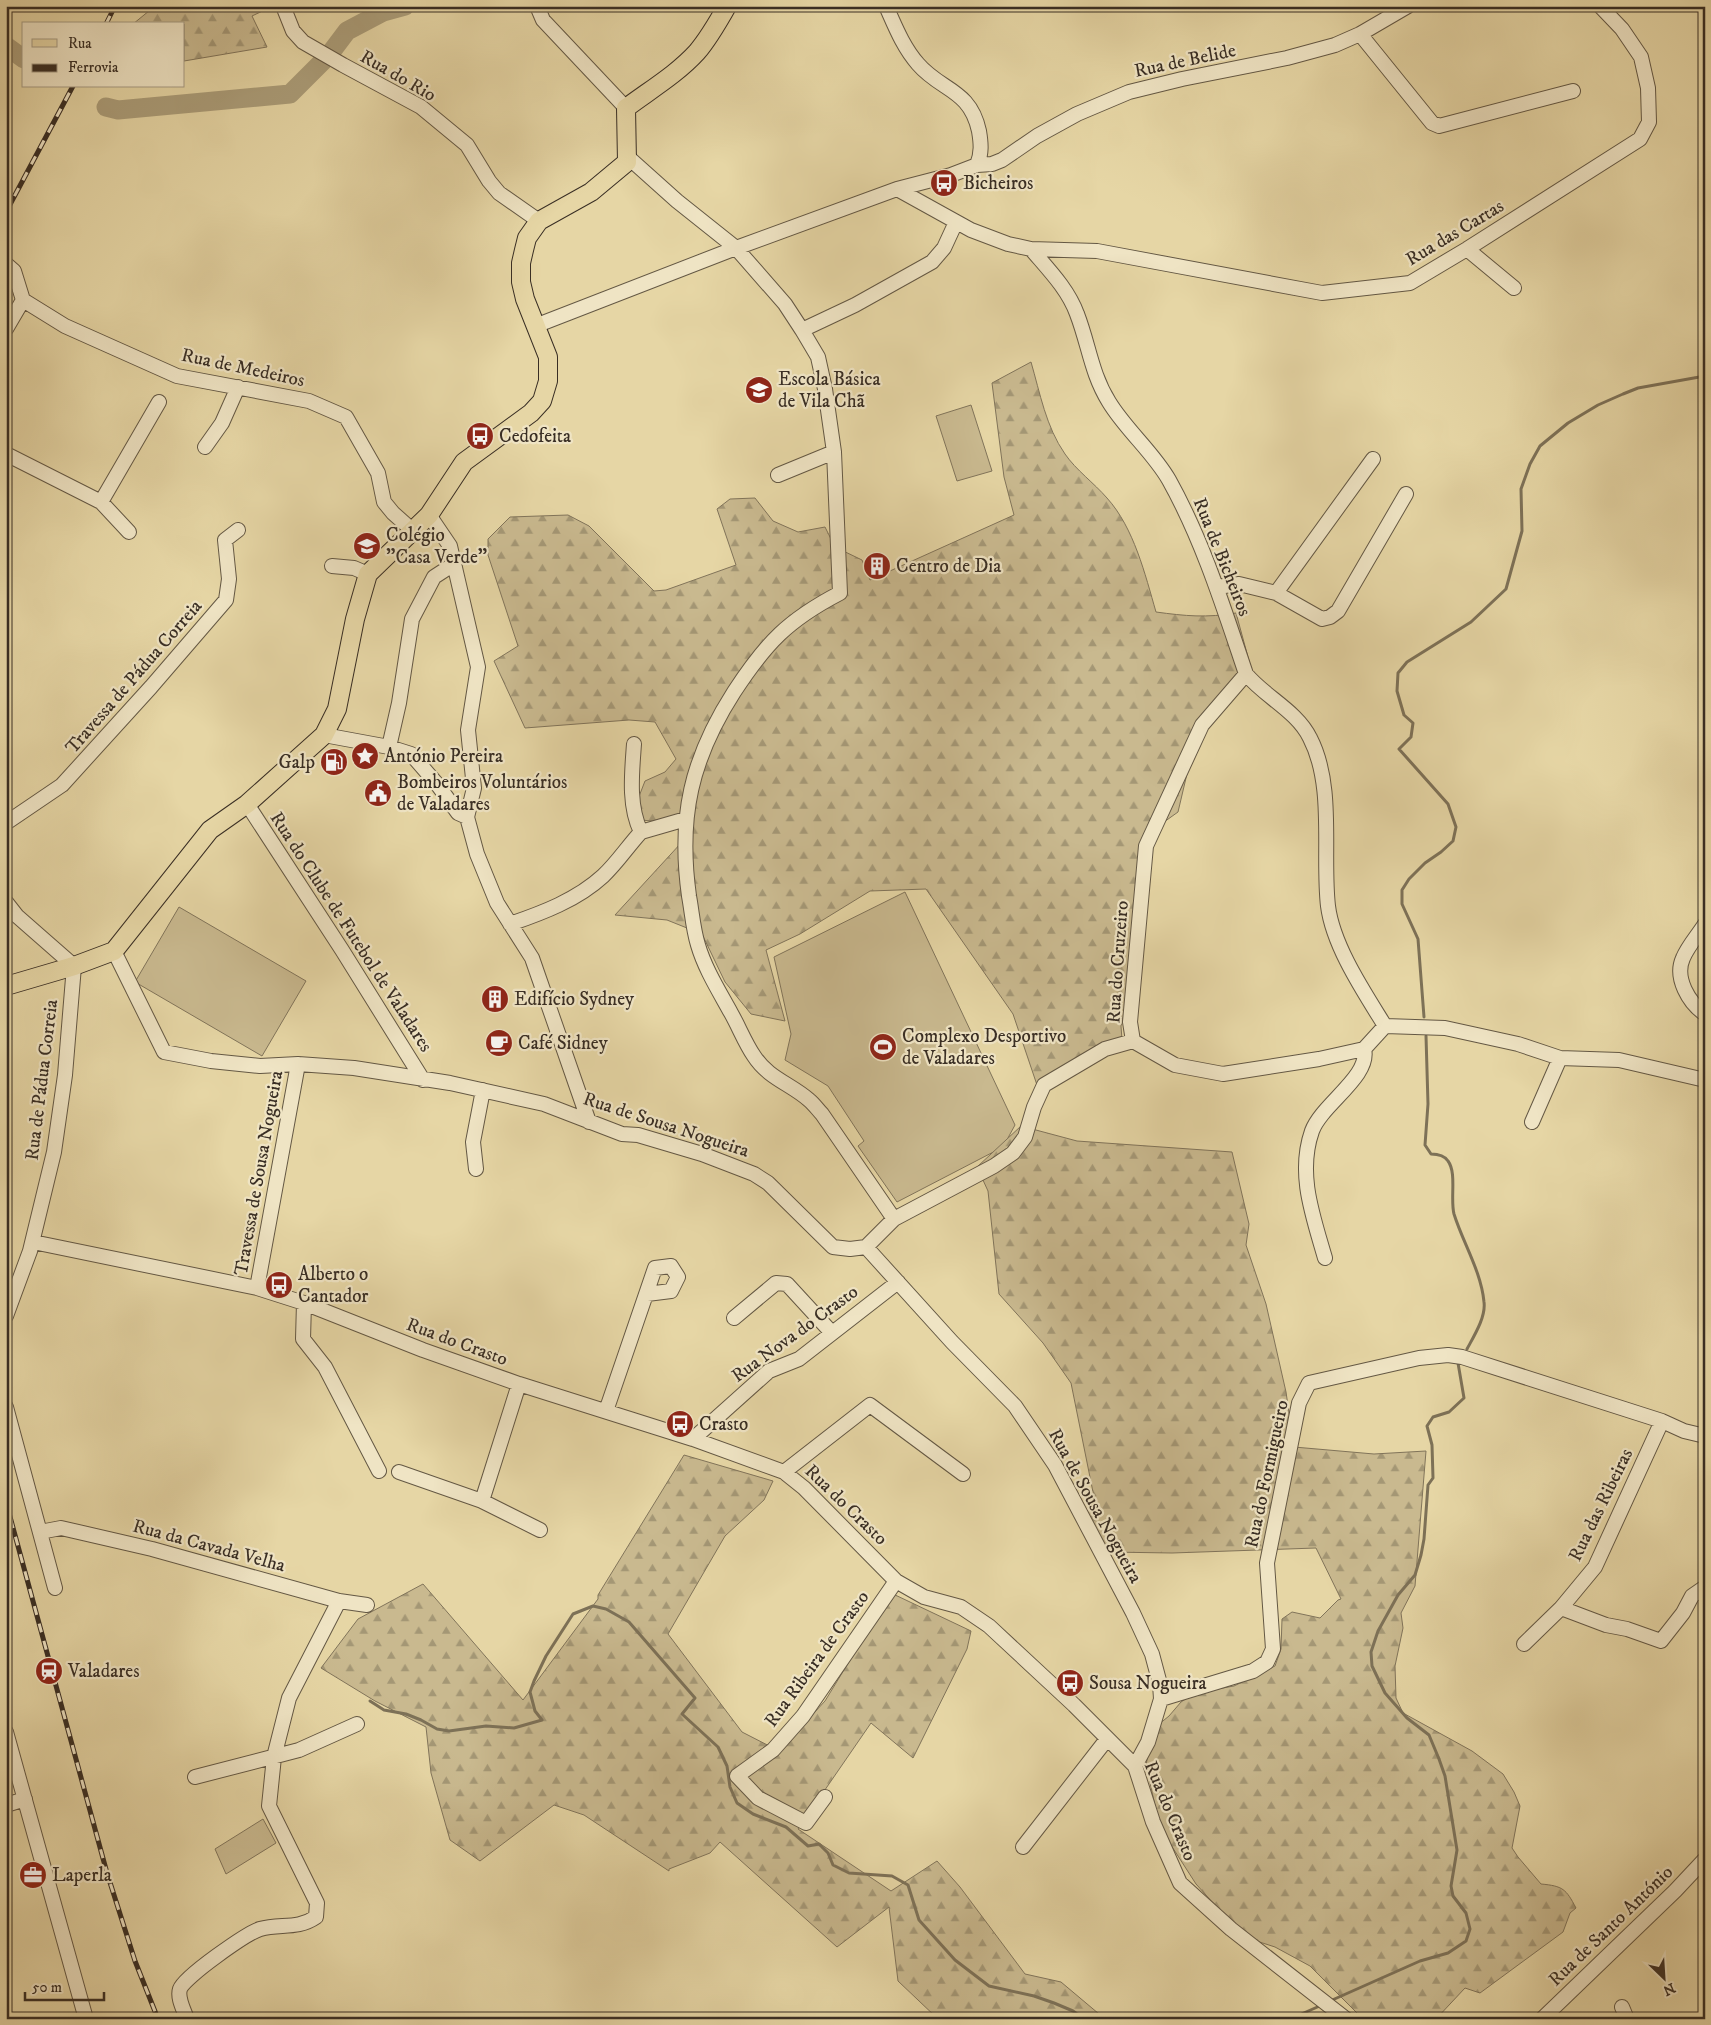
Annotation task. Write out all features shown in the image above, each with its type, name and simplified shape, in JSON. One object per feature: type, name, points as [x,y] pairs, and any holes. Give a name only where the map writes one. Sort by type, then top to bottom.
[{"type":"main road","points":[[6,986],[74,966],[114,951],[210,830],[247,804],[324,735],[336,709],[355,619],[368,574],[429,514],[464,462],[531,413],[542,401],[548,381],[548,357],[535,326],[521,282],[521,263],[527,238],[539,221],[591,192],[624,166],[629,158],[626,108],[696,52],[714,29],[727,6]]},
{"type":"street","name":"Rua do Rio","points":[[283,6],[293,31],[303,42],[342,66],[421,107],[467,145],[489,181],[499,193],[539,221]]},
{"type":"street","points":[[537,6],[543,20],[626,108]]},
{"type":"street","points":[[886,6],[904,45],[919,65],[966,102],[974,114],[981,144],[981,156],[977,165]]},
{"type":"street","name":"Rua de Belide","points":[[535,326],[736,248],[897,189],[959,173],[977,165],[992,164],[1002,160],[1037,136],[1077,114],[1129,92],[1182,79],[1287,58],[1335,45],[1360,34],[1408,6]]},
{"type":"street","name":"Rua das Cartas","points":[[1031,249],[1097,251],[1322,293],[1410,282],[1467,249],[1640,139],[1649,122],[1648,88],[1641,57],[1622,29],[1600,6]]},
{"type":"street","points":[[1360,34],[1432,123],[1439,126],[1573,91]]},
{"type":"street","points":[[629,158],[677,201],[736,248],[765,280],[802,330],[818,357],[826,389],[834,452],[840,593],[814,606],[775,636],[751,666],[724,708],[701,752],[691,788],[686,818],[685,844],[692,918],[698,944],[710,972],[754,1056],[766,1072],[809,1100],[822,1114],[894,1219]]},
{"type":"street","points":[[897,189],[971,230],[1008,244],[1031,249]]},
{"type":"street","points":[[802,330],[855,305],[932,262],[944,248],[956,222]]},
{"type":"street","name":"Rua de Bicheiros","points":[[1031,249],[1065,290],[1077,313],[1094,373],[1110,403],[1168,479],[1217,587],[1246,674],[1256,685],[1298,720],[1309,736],[1319,758],[1324,786],[1328,908],[1338,942],[1359,985],[1385,1026]]},
{"type":"street","points":[[1467,249],[1514,288]]},
{"type":"street","points":[[6,264],[14,272],[23,300],[6,329]]},
{"type":"street","name":"Rua de Medeiros","points":[[23,300],[64,326],[177,376],[309,401],[346,417],[378,473],[384,502],[412,530]]},
{"type":"street","points":[[205,447],[222,422],[238,387]]},
{"type":"street","points":[[101,502],[159,402]]},
{"type":"street","points":[[778,475],[834,452]]},
{"type":"street","points":[[6,454],[101,502],[129,532]]},
{"type":"street","points":[[1276,593],[1373,459]]},
{"type":"street","points":[[1217,587],[1239,584],[1276,593],[1322,619],[1330,617],[1338,611],[1406,494]]},
{"type":"street","points":[[429,514],[450,546],[478,667],[468,730],[474,788],[467,818],[477,854],[494,895],[532,958],[589,1122]]},
{"type":"street","name":"Travessa de Pádua Correia","points":[[6,823],[62,785],[151,687],[226,600],[229,579],[225,540],[238,530]]},
{"type":"street","points":[[389,747],[399,703],[412,619],[434,577],[454,564]]},
{"type":"street","points":[[332,566],[354,568],[368,574]]},
{"type":"street","name":"Rua do Cruzeiro","points":[[1246,674],[1202,725],[1146,846],[1130,1022],[1133,1041],[1175,1065],[1223,1074],[1364,1049]]},
{"type":"street","points":[[324,735],[389,747],[411,754],[437,784],[458,813],[467,818]]},
{"type":"street","points":[[634,744],[632,768],[634,812],[635,820],[641,832]]},
{"type":"street","name":"Rua do Clube de Futebol de Valadares","points":[[247,804],[424,1080]]},
{"type":"street","points":[[510,924],[544,912],[602,877],[641,832],[686,818]]},
{"type":"street","points":[[6,902],[17,916],[74,966]]},
{"type":"street","points":[[1705,924],[1682,959],[1681,976],[1687,996],[1705,1014]]},
{"type":"street","name":"Rua de Sousa Nogueira","points":[[114,951],[164,1052],[211,1061],[260,1066],[298,1064],[354,1068],[450,1083],[544,1104],[622,1134],[638,1135],[702,1154],[754,1174],[774,1189],[833,1247],[850,1249],[866,1247],[952,1342],[1015,1406],[1055,1465],[1133,1613],[1152,1654],[1160,1684],[1161,1699],[1148,1742],[1135,1766]]},
{"type":"street","name":"Rua de Pádua Correia","points":[[6,1316],[33,1242],[54,1152],[65,1075],[74,966]]},
{"type":"street","points":[[1326,1258],[1309,1205],[1304,1170],[1312,1130],[1321,1115],[1359,1072],[1366,1057],[1364,1049],[1385,1026],[1445,1028],[1518,1044],[1560,1058],[1619,1060],[1705,1080]]},
{"type":"street","points":[[866,1247],[894,1219],[994,1166],[1013,1153],[1025,1137],[1034,1107],[1044,1085],[1104,1049],[1133,1041]]},
{"type":"street","points":[[1532,1122],[1560,1058]]},
{"type":"street","name":"Travessa de Sousa Nogueira","points":[[257,1288],[298,1064]]},
{"type":"street","points":[[476,1169],[473,1142],[484,1090]]},
{"type":"street","name":"Rua do Crasto","points":[[33,1242],[257,1288],[304,1303],[423,1350],[520,1384],[693,1439],[784,1472],[804,1488],[896,1581],[924,1597],[961,1607],[989,1626],[1108,1738],[1135,1766],[1153,1822],[1180,1883],[1231,1929],[1344,2017]]},
{"type":"street","name":"Rua Nova do Crasto","points":[[693,1439],[769,1372],[799,1359],[898,1282]]},
{"type":"street","points":[[734,1318],[776,1283],[787,1284],[832,1333]]},
{"type":"street","points":[[606,1411],[647,1294]]},
{"type":"street","points":[[304,1303],[303,1339],[325,1368],[379,1471]]},
{"type":"street","name":"Rua do Formigueiro","points":[[1161,1699],[1253,1671],[1267,1662],[1273,1649],[1267,1563],[1299,1403],[1309,1383],[1419,1358],[1448,1355],[1462,1357],[1662,1421],[1684,1431],[1705,1436]]},
{"type":"street","points":[[482,1501],[520,1384]]},
{"type":"street","points":[[784,1472],[870,1405],[963,1474]]},
{"type":"street","points":[[6,1407],[55,1588]]},
{"type":"street","name":"Rua das Ribeiras","points":[[1524,1644],[1561,1608],[1595,1567],[1662,1421]]},
{"type":"street","points":[[399,1472],[482,1501],[540,1530]]},
{"type":"street","name":"Rua da Cavada Velha","points":[[40,1532],[61,1528],[152,1549],[339,1601],[368,1605]]},
{"type":"street","name":"Rua Ribeira de Crasto","points":[[825,1797],[806,1823],[758,1798],[737,1776],[772,1750],[803,1716],[896,1581]]},
{"type":"street","points":[[1561,1608],[1606,1625],[1627,1629],[1661,1641],[1683,1613],[1692,1596],[1705,1587]]},
{"type":"street","points":[[187,2019],[179,1996],[183,1983],[244,1937],[261,1929],[306,1924],[316,1918],[317,1903],[269,1806],[274,1757],[289,1698],[339,1601]]},
{"type":"street","points":[[195,1777],[299,1750],[357,1724]]},
{"type":"street","points":[[6,1732],[86,2019]]},
{"type":"street","points":[[1022,1847],[1108,1738]]},
{"type":"street","points":[[6,1805],[25,1799]]},
{"type":"street","name":"Rua de Santo António","points":[[1542,2019],[1675,1891],[1705,1859]]},
{"type":"green space","points":[[155,6],[273,6],[252,16],[267,47],[185,61],[185,22],[135,22]]},
{"type":"green space","points":[[1031,362],[1044,410],[1058,444],[1069,460],[1107,498],[1125,523],[1138,552],[1156,612],[1196,616],[1236,613],[1254,679],[1219,699],[1190,761],[1178,812],[1164,822],[1154,835],[1127,1005],[1121,1026],[1122,1040],[1075,1063],[1038,1088],[1013,1014],[926,889],[870,891],[800,934],[766,950],[785,1021],[751,1014],[725,982],[702,934],[667,920],[615,915],[693,830],[674,823],[641,820],[638,799],[645,781],[665,772],[676,759],[655,722],[629,720],[525,728],[494,661],[518,646],[488,555],[488,539],[510,517],[568,515],[589,526],[654,591],[666,590],[736,565],[717,509],[730,499],[755,498],[773,521],[798,532],[825,527],[835,547],[862,560],[870,580],[1014,515],[1004,477],[992,383]]},
{"type":"green space","points":[[971,405],[992,471],[957,481],[936,416]]},
{"type":"green space","name":"Complexo Desportivo de Valadares","points":[[905,892],[1015,1125],[1003,1147],[897,1202],[858,1146],[864,1141],[828,1086],[785,1060],[791,1034],[774,957]]},
{"type":"green space","points":[[179,907],[306,981],[262,1056],[135,982]]},
{"type":"green space","points":[[1021,1126],[1077,1141],[1232,1152],[1249,1224],[1246,1245],[1266,1304],[1286,1392],[1294,1447],[1374,1454],[1426,1451],[1415,1586],[1401,1613],[1403,1628],[1395,1666],[1396,1698],[1403,1713],[1472,1751],[1503,1774],[1520,1806],[1512,1848],[1541,1884],[1559,1887],[1566,1893],[1576,1908],[1570,1913],[1563,1932],[1480,1993],[1465,1988],[1436,2019],[1363,2019],[1310,1966],[1275,1947],[1244,1937],[1196,1884],[1160,1828],[1146,1765],[1153,1729],[1169,1716],[1181,1702],[1195,1693],[1234,1686],[1275,1666],[1281,1649],[1282,1619],[1292,1612],[1320,1618],[1341,1599],[1316,1548],[1172,1553],[1108,1552],[1086,1512],[1095,1502],[1071,1383],[1043,1343],[999,1294],[988,1191],[977,1167]]},
{"type":"green space","points":[[684,1455],[773,1481],[764,1500],[725,1536],[668,1634],[742,1732],[779,1751],[825,1701],[891,1593],[971,1631],[967,1649],[913,1758],[871,1723],[798,1829],[891,1891],[937,1861],[960,1887],[1025,1974],[1061,1982],[1105,2019],[938,2019],[898,1981],[889,1907],[837,1947],[720,1842],[710,1853],[669,1869],[669,1871],[584,1815],[554,1805],[480,1861],[450,1840],[431,1773],[426,1727],[375,1701],[321,1668],[358,1619],[423,1584],[523,1700],[598,1599],[598,1595]]},
{"type":"green space","points":[[263,1819],[276,1843],[226,1874],[215,1849]]},
{"type":"waterway","points":[[332,51],[347,31],[383,12],[405,6]]},
{"type":"waterway","points":[[6,46],[22,58]]},
{"type":"waterway","points":[[106,107],[118,110],[290,94],[323,61]]},
{"type":"waterway","points":[[1424,1017],[1418,939],[1402,904],[1402,890],[1409,879],[1425,863],[1453,841],[1456,827],[1448,804],[1399,749],[1411,737],[1413,723],[1404,715],[1397,691],[1398,673],[1407,662],[1471,622],[1506,589],[1522,531],[1521,489],[1530,464],[1540,446],[1568,423],[1598,405],[1623,394],[1638,388],[1705,376]]},
{"type":"waterway","points":[[1426,1036],[1428,1104],[1425,1145],[1431,1154],[1444,1157],[1451,1166],[1454,1214],[1476,1268],[1484,1302],[1481,1320],[1467,1349]]},
{"type":"waterway","points":[[1330,2001],[1420,1961],[1448,1953],[1466,1941],[1470,1929],[1466,1913],[1453,1896],[1451,1886],[1457,1850],[1445,1776],[1439,1759],[1429,1735],[1407,1718],[1385,1693],[1372,1666],[1371,1652],[1378,1631],[1398,1595],[1415,1575],[1424,1539],[1428,1485],[1433,1478],[1432,1445],[1427,1426],[1433,1417],[1449,1412],[1464,1398],[1458,1363]]},
{"type":"waterway","points":[[370,1701],[384,1710],[406,1714],[437,1729],[449,1731],[486,1726],[514,1728],[542,1720],[535,1711],[530,1692],[546,1656],[573,1614],[593,1606],[606,1609],[629,1622],[695,1698],[682,1714],[718,1747],[727,1766],[730,1787],[737,1803],[753,1814],[786,1827],[808,1846],[819,1844],[828,1853],[833,1865],[849,1873],[892,1876],[908,1885],[919,1920],[955,1960],[989,1986],[1034,1996],[1073,2011],[1084,2019]]},
{"type":"waterway","points":[[1290,2019],[1322,2005]]},
{"type":"railway","points":[[107,22],[115,6]]},
{"type":"railway","points":[[6,212],[72,88]]},
{"type":"railway","points":[[6,1502],[107,1873],[135,1961],[158,2019]]},
{"type":"place","name":"Bicheiros","points":[[944,183]]},
{"type":"place","name":"Escola Básica de Vila Chã","points":[[759,390]]},
{"type":"place","name":"Cedofeita","points":[[480,436]]},
{"type":"place","name":"Colégio \"Casa Verde\"","points":[[367,546]]},
{"type":"place","name":"Centro de Dia","points":[[877,566]]},
{"type":"place","name":"António Pereira","points":[[365,756]]},
{"type":"place","name":"Galp","points":[[334,762]]},
{"type":"place","name":"Bombeiros Voluntários de Valadares","points":[[378,793]]},
{"type":"place","name":"Edifício Sydney","points":[[495,999]]},
{"type":"place","name":"Café Sidney","points":[[499,1043]]},
{"type":"place","name":"Complexo Desportivo de Valadares","points":[[883,1047]]},
{"type":"place","name":"Alberto o Cantador","points":[[279,1285]]},
{"type":"place","name":"Crasto","points":[[680,1424]]},
{"type":"place","name":"Valadares","points":[[49,1671]]},
{"type":"place","name":"Sousa Nogueira","points":[[1070,1683]]},
{"type":"place","name":"Laperla","points":[[33,1875]]}]
